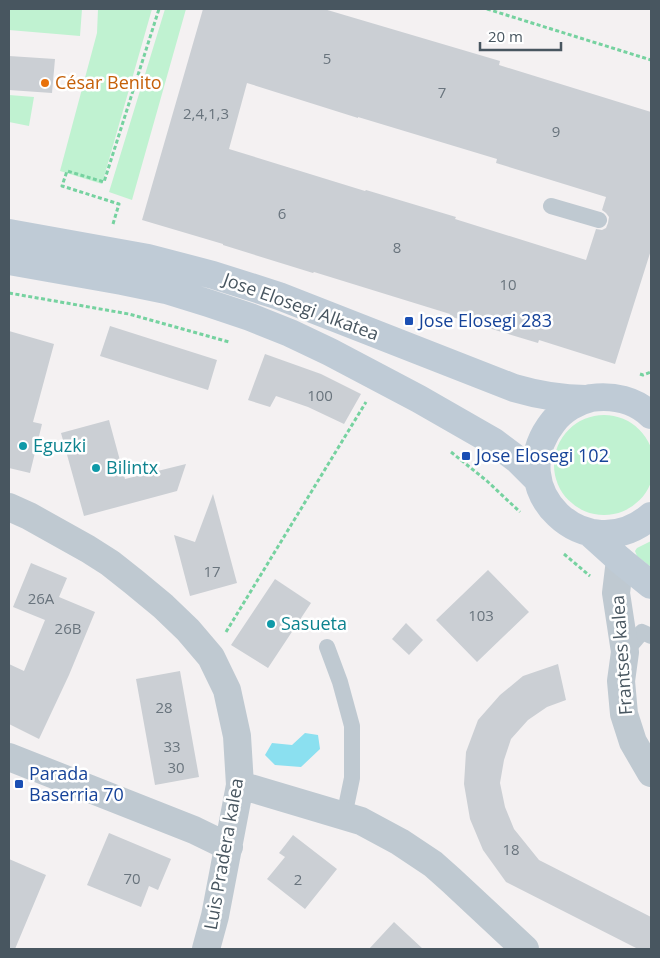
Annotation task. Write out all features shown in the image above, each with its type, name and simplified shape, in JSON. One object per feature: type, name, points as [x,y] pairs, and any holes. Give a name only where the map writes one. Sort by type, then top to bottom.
[{"type":"main road","name":"Jose Elosegi Alkatea","points":[[9,233],[148,258],[213,275],[288,299],[514,388],[532,393],[569,399],[615,398],[644,404]]},
{"type":"main road","points":[[9,262],[166,290],[250,317],[290,333],[378,377],[494,442],[518,460],[538,480]]},
{"type":"main road","points":[[586,399],[570,406],[557,416],[546,430],[539,446],[536,463],[538,480],[550,508],[574,527],[589,532],[607,534],[625,531],[642,524],[651,516]]},
{"type":"main road","points":[[589,532],[651,585]]},
{"type":"street","name":"Luis Pradera kalea","points":[[9,507],[62,534],[110,563],[163,606],[188,630],[211,657],[227,690],[237,736],[240,785],[215,916],[206,949]]},
{"type":"street","name":"Frantses kalea","points":[[620,560],[616,593],[625,652],[621,681],[624,714],[633,742],[651,773]]},
{"type":"street","points":[[9,757],[194,830],[229,847]]},
{"type":"street","points":[[240,785],[361,822],[400,842],[433,864],[525,949]]},
{"type":"lane","points":[[551,206],[598,220]]},
{"type":"lane","points":[[625,652],[642,632],[651,636]]},
{"type":"lane","points":[[327,647],[340,682],[352,726],[352,778],[347,802],[341,815]]},
{"type":"path","points":[[112,227],[119,204],[62,186],[67,170],[104,182],[159,9]]},
{"type":"path","points":[[487,9],[651,60]]},
{"type":"path","points":[[9,293],[129,314],[236,344]]},
{"type":"path","points":[[211,657],[369,398]]},
{"type":"path","points":[[444,446],[487,481],[522,515]]},
{"type":"path","points":[[558,548],[591,577],[601,594],[616,593]]},
{"type":"green space","points":[[9,9],[82,9],[80,36],[9,30]]},
{"type":"green space","points":[[98,9],[152,9],[102,184],[60,171],[97,33]]},
{"type":"green space","points":[[165,9],[186,9],[132,200],[109,192]]},
{"type":"green space","points":[[9,95],[34,97],[29,126],[9,122]]},
{"type":"green space","points":[[594,415],[614,415],[623,418],[640,429],[651,446],[654,455],[654,475],[651,484],[640,501],[623,512],[614,515],[594,515],[576,507],[562,493],[554,475],[554,455],[562,437],[576,423]]},
{"type":"green space","points":[[651,541],[651,567],[637,556],[635,551]]},
{"type":"water","points":[[305,733],[318,735],[320,749],[301,767],[275,765],[265,755],[272,743],[292,745]]},
{"type":"building","points":[[203,9],[324,9],[500,61],[499,65],[651,112],[651,250],[615,364],[539,340],[538,343],[449,316],[450,314],[142,220]],"holes":[[[247,83],[497,159],[496,163],[606,197],[602,210],[609,217],[606,228],[602,230],[596,229],[586,260],[455,219],[456,217],[229,149]]]},
{"type":"building","points":[[9,56],[55,59],[52,93],[9,90]]},
{"type":"building","points":[[110,326],[217,360],[208,390],[100,356]]},
{"type":"building","points":[[9,331],[54,344],[33,422],[42,424],[30,473],[9,468]]},
{"type":"building","points":[[265,354],[321,374],[361,394],[344,424],[308,407],[276,396],[270,407],[248,400]]},
{"type":"building","name":"Bilintx","points":[[109,420],[125,479],[186,464],[177,491],[84,516],[61,433]]},
{"type":"building","points":[[213,494],[237,583],[190,596],[174,535],[195,542]]},
{"type":"building","points":[[31,563],[67,578],[59,597],[95,612],[69,675],[39,739],[9,724],[9,664],[24,671],[45,620],[13,607]]},
{"type":"building","points":[[488,570],[529,612],[477,662],[436,620]]},
{"type":"building","name":"Sasueta","points":[[275,579],[311,603],[268,668],[231,645]]},
{"type":"building","points":[[406,623],[423,640],[409,655],[392,639]]},
{"type":"building","points":[[558,664],[566,700],[547,707],[528,720],[511,739],[504,760],[500,783],[505,807],[514,829],[539,860],[651,917],[651,949],[638,949],[506,882],[483,850],[470,819],[464,784],[466,752],[478,720],[500,695],[523,676]]},
{"type":"building","points":[[180,671],[199,777],[155,785],[136,679]]},
{"type":"building","points":[[109,833],[171,859],[158,890],[149,886],[141,907],[87,885]]},
{"type":"building","points":[[293,835],[337,869],[305,909],[267,879],[285,857],[279,853]]},
{"type":"building","points":[[9,859],[46,875],[15,949],[9,949]]},
{"type":"building","points":[[394,922],[423,949],[369,949]]},
{"type":"place","name":"César Benito","points":[[45,83]]},
{"type":"place","name":"Jose Elosegi 283","points":[[409,321]]},
{"type":"place","name":"Eguzki","points":[[23,446]]},
{"type":"place","name":"Jose Elosegi 102","points":[[466,456]]},
{"type":"place","name":"Bilintx","points":[[96,468]]},
{"type":"place","name":"Sasueta","points":[[271,624]]},
{"type":"place","name":"Parada Baserria 70","points":[[19,784]]}]
